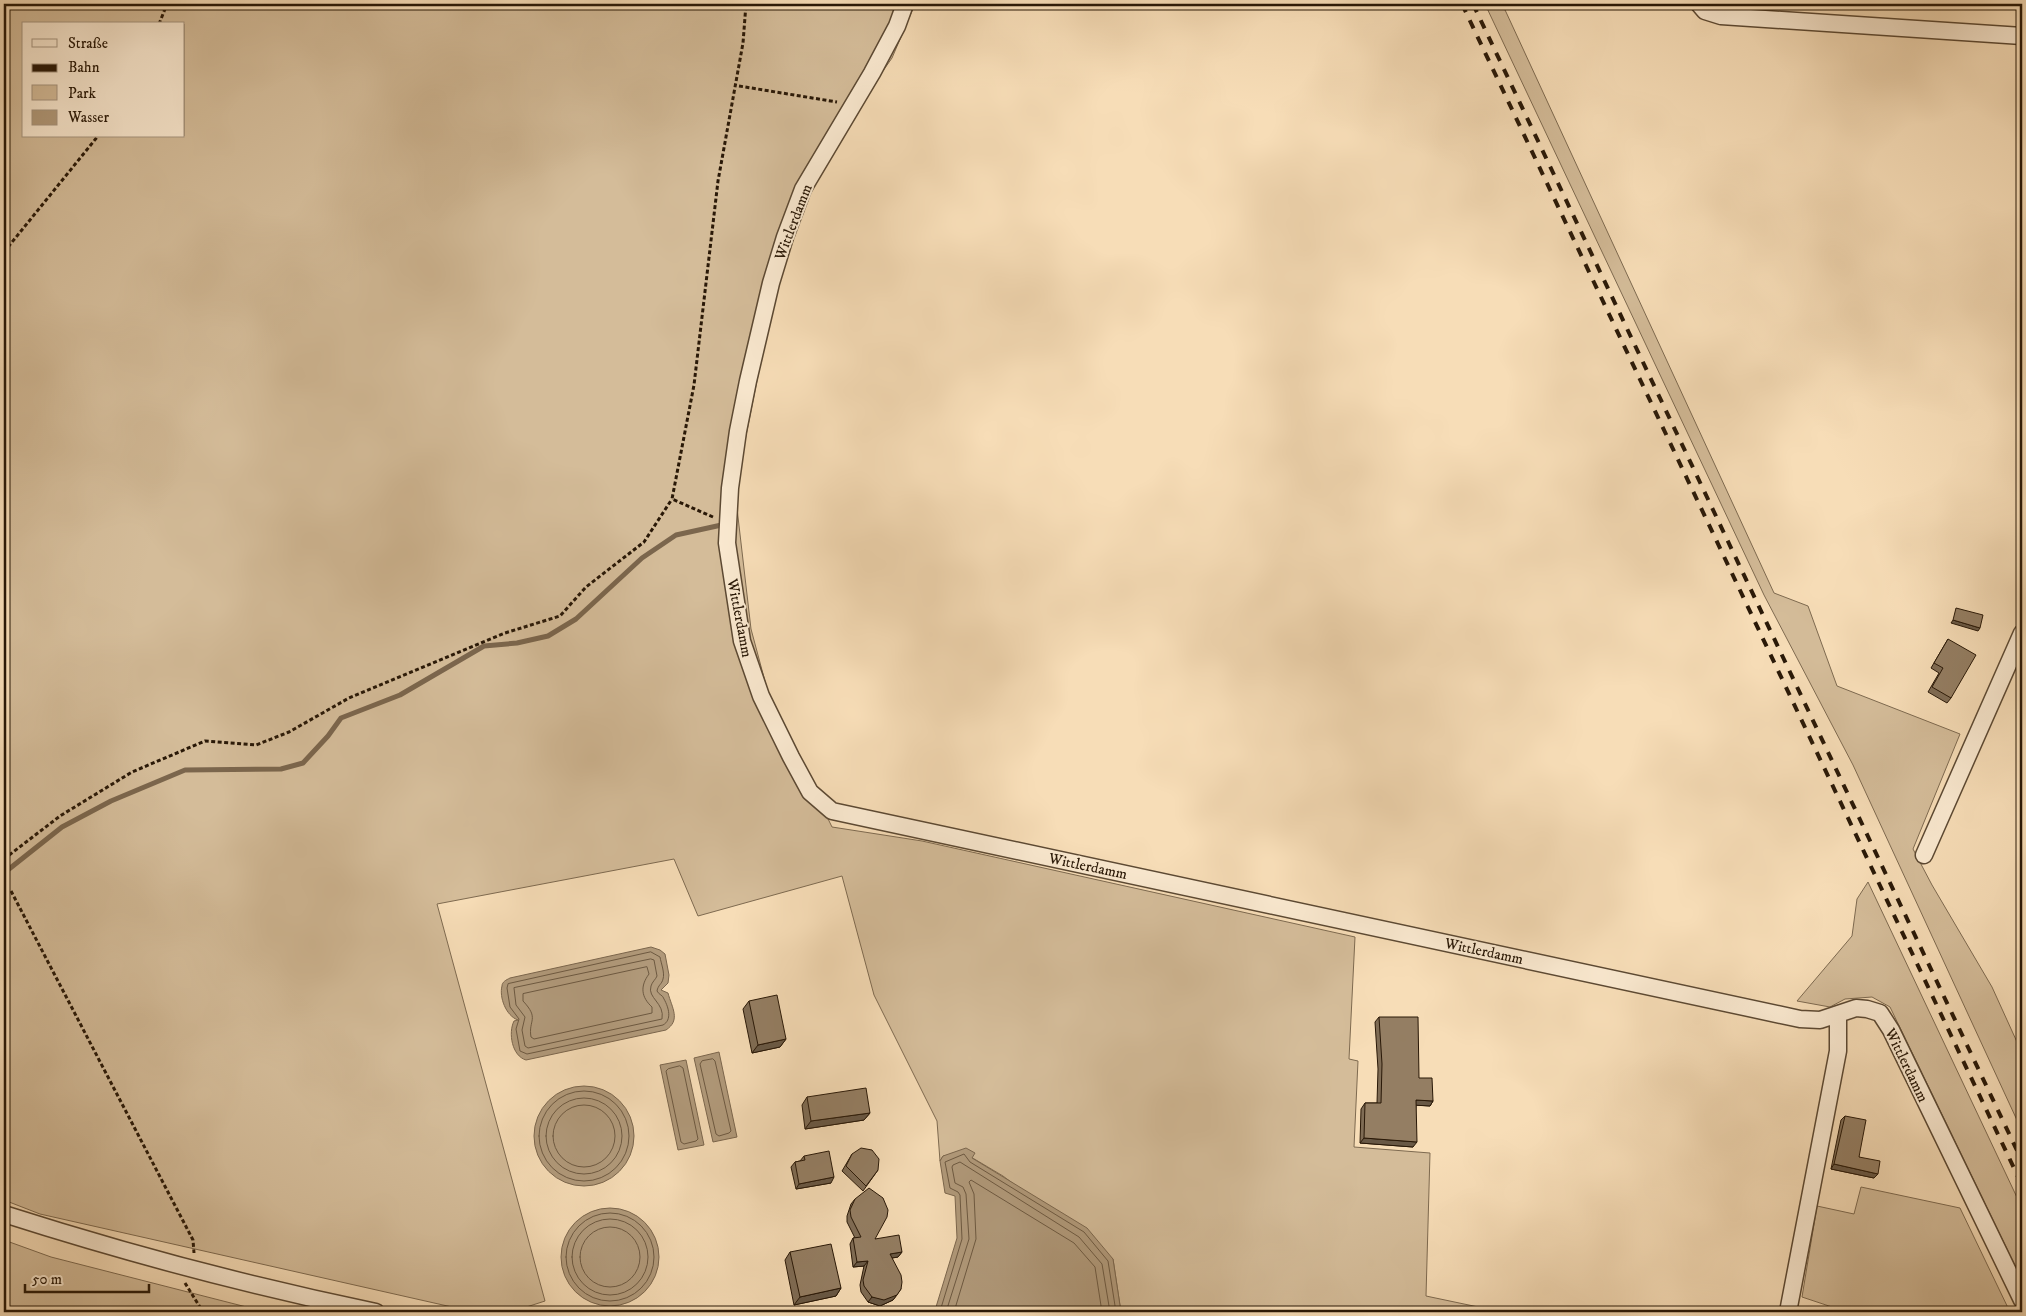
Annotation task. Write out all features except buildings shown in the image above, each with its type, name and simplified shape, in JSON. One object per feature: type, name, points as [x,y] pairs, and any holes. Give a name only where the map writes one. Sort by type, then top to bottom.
[{"type":"street","name":"Wittlerdamm","points":[[905,4],[897,26],[872,73],[803,189],[771,283],[738,430],[730,488],[727,543],[742,642],[761,696],[810,792],[832,811],[1800,1019],[1820,1020],[1856,1008],[1867,1008],[1880,1014],[1891,1030],[2022,1300]]},
{"type":"street","points":[[1700,4],[1705,11],[1721,16],[2022,36]]},
{"type":"street","points":[[1924,855],[2022,633]]},
{"type":"street","points":[[1788,1312],[1838,1051],[1838,1015]]},
{"type":"street","points":[[4,1214],[75,1236],[187,1276],[376,1312]]},
{"type":"path","points":[[160,22],[167,4]]},
{"type":"path","points":[[4,859],[60,816],[132,772],[205,741],[256,745],[289,732],[349,698],[505,633],[560,616],[586,588],[644,542],[672,499],[694,385],[718,181],[743,43],[746,4]]},
{"type":"path","points":[[739,86],[852,105]]},
{"type":"path","points":[[4,252],[96,138]]},
{"type":"path","points":[[672,499],[728,524]]},
{"type":"path","points":[[11,891],[193,1240],[194,1256],[187,1276],[203,1312]]},
{"type":"green space","points":[[4,4],[915,4],[892,58],[828,149],[779,270],[735,491],[751,629],[770,700],[832,827],[922,841],[1355,937],[1349,1059],[1358,1061],[1354,1147],[1430,1153],[1426,1296],[1502,1312],[1121,1312],[1113,1259],[1003,1176],[971,1157],[943,1156],[940,1161],[937,1121],[874,995],[842,876],[698,916],[674,859],[437,904],[545,1301],[511,1312],[474,1312],[40,1214],[4,1200]]},
{"type":"green space","points":[[1485,4],[1502,4],[1506,12],[1774,593],[1808,606],[1837,686],[1960,734],[1913,849],[1992,987],[2022,1053],[2022,1131],[1853,765],[1764,595]]},
{"type":"green space","points":[[1868,882],[2022,1208],[2022,1280],[1890,1007],[1872,997],[1845,999],[1830,1007],[1797,1001],[1852,936],[1857,899]]},
{"type":"green space","points":[[1861,1187],[1960,1208],[2010,1312],[1847,1312],[1802,1297],[1817,1206],[1854,1214]]},
{"type":"green space","points":[[4,1240],[51,1257],[266,1312],[4,1312]]},
{"type":"water","points":[[651,947],[665,954],[669,975],[668,983],[661,990],[668,993],[674,1018],[671,1026],[666,1030],[526,1060],[517,1054],[512,1044],[511,1032],[514,1021],[518,1020],[510,1015],[504,1006],[501,990],[504,981],[510,978]]},
{"type":"water","points":[[719,1052],[737,1137],[713,1142],[694,1058]]},
{"type":"water","points":[[686,1060],[704,1145],[678,1150],[660,1065]]},
{"type":"water","points":[[584,1086],[603,1090],[619,1101],[630,1117],[634,1136],[630,1155],[619,1171],[603,1182],[584,1186],[565,1182],[549,1171],[538,1155],[534,1136],[538,1117],[549,1101],[565,1090]]},
{"type":"water","points":[[966,1148],[975,1153],[972,1158],[1087,1228],[1113,1259],[1121,1312],[922,1312],[922,1308],[936,1307],[957,1238],[955,1196],[945,1193],[940,1161],[943,1156]]},
{"type":"water","points":[[610,1208],[629,1212],[645,1222],[655,1238],[659,1257],[655,1276],[645,1292],[629,1302],[610,1306],[591,1302],[575,1292],[565,1276],[561,1257],[565,1238],[575,1222],[591,1212]]},
{"type":"waterway","points":[[4,873],[62,827],[111,801],[185,770],[281,769],[303,763],[328,736],[341,718],[400,695],[484,646],[517,643],[548,636],[576,619],[642,558],[676,535],[726,524]]},
{"type":"railway","points":[[1462,4],[2022,1185]]},
{"type":"railway","points":[[1473,4],[2022,1161]]}]
